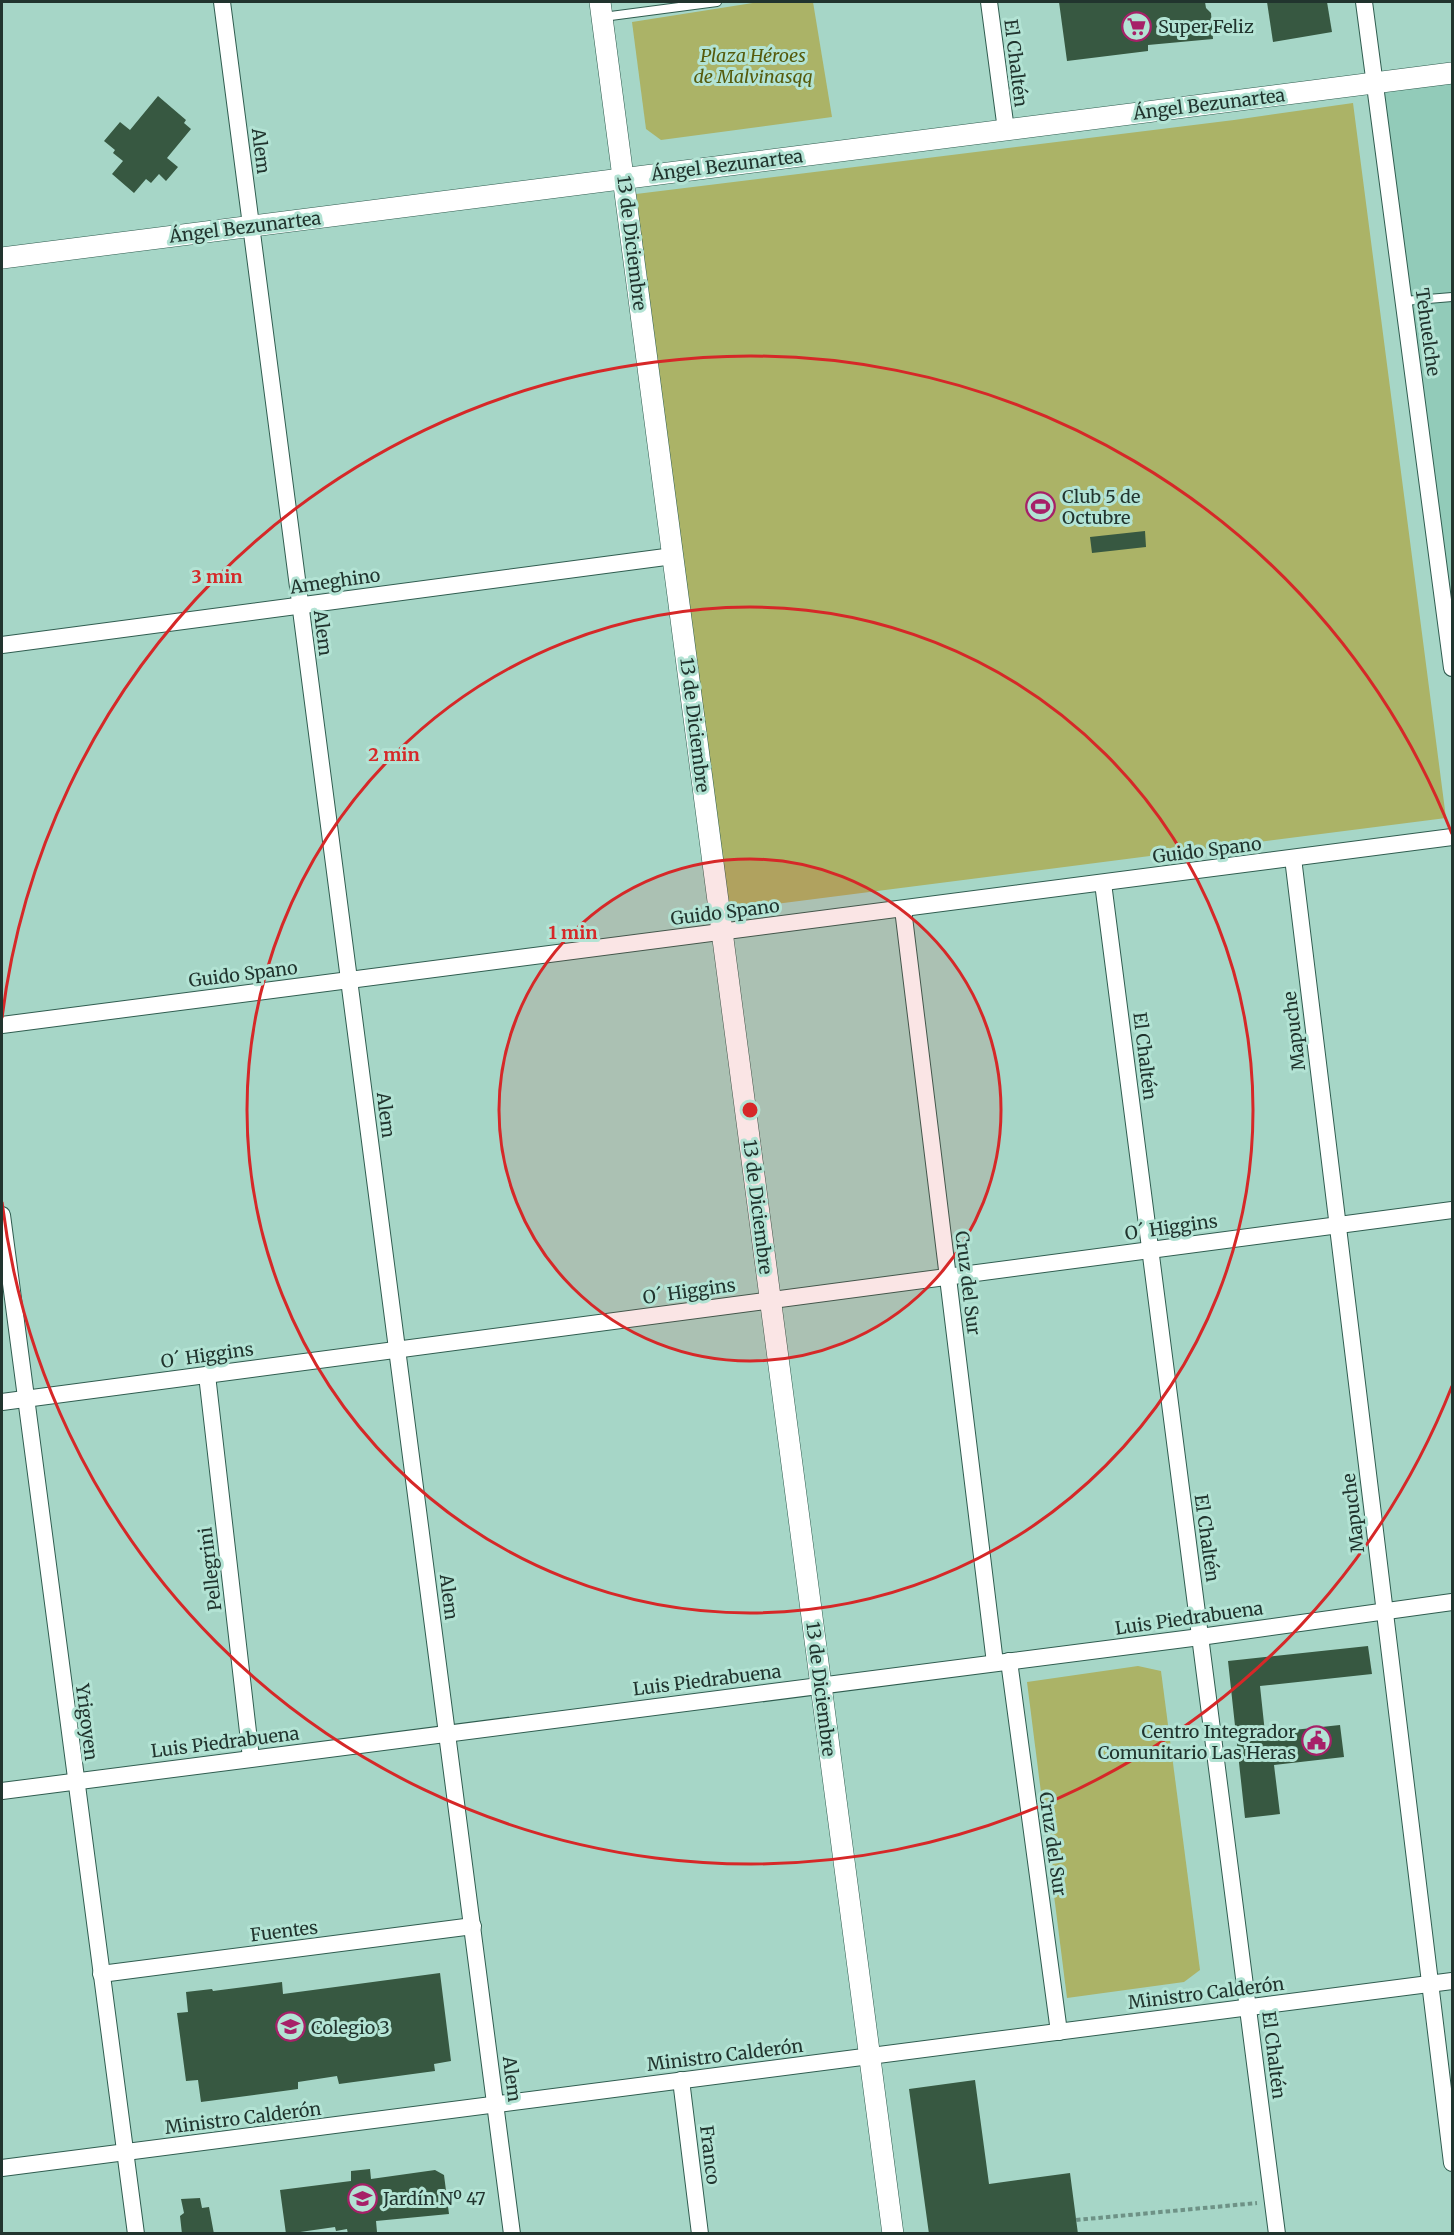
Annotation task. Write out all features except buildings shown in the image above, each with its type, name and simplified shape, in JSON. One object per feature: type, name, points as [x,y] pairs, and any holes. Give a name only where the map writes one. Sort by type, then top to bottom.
[{"type":"street","name":"Alem","points":[[222,2],[512,2234]]},
{"type":"street","name":"El Chaltén","points":[[989,2],[1006,130]]},
{"type":"street","name":"Tehuelche","points":[[1364,2],[1452,668]]},
{"type":"street","name":"13 de Diciembre","points":[[601,9],[893,2234]]},
{"type":"street","name":"Ángel Bezunartea","points":[[2,258],[1452,73]]},
{"type":"street","name":"Ameghino","points":[[2,645],[673,556]]},
{"type":"street","name":"Guido Spano","points":[[2,1025],[1452,837]]},
{"type":"street","name":"Mapuche","points":[[1293,858],[1452,2163]]},
{"type":"street","name":"El Chaltén","points":[[1103,883],[1277,2234]]},
{"type":"street","name":"Cruz del Sur","points":[[903,909],[948,1277],[1002,1662],[1059,2032]]},
{"type":"street","name":"O´ Higgins","points":[[2,1402],[1452,1210]]},
{"type":"street","name":"Yrigoyen","points":[[2,1215],[136,2234]]},
{"type":"street","name":"Pellegrini","points":[[207,1375],[251,1758]]},
{"type":"street","name":"Luis Piedrabuena","points":[[2,1791],[1200,1637],[1452,1602]]},
{"type":"street","name":"Fuentes","points":[[100,1974],[472,1926]]},
{"type":"street","name":"Ministro Calderón","points":[[2,2168],[1452,1981]]},
{"type":"street","name":"Franco","points":[[681,2080],[700,2234]]},
{"type":"lane","points":[[601,9],[717,2]]},
{"type":"lane","points":[[1404,301],[1452,297]]},
{"type":"path","points":[[1076,2220],[1273,2201]]},
{"type":"shaded area","points":[[1452,73],[1452,668],[1375,83]]},
{"type":"green space","name":"Plaza Héroes de Malvinasqq","points":[[759,2],[813,2],[832,117],[661,140],[646,129],[632,22]]},
{"type":"green space","name":"Club 5 de Octubre","points":[[1353,103],[1446,818],[729,910],[636,194],[1234,120]]},
{"type":"green space","points":[[1138,1666],[1161,1671],[1200,1970],[1184,1982],[1067,1998],[1027,1682]]},
{"type":"place","name":"Super Feliz","points":[[1137,26]]},
{"type":"place","name":"Club 5 de Octubre","points":[[1041,506]]},
{"type":"place","name":"Centro Integrador Comunitario Las Heras","points":[[1317,1741]]},
{"type":"place","name":"Colegio 3","points":[[290,2027]]},
{"type":"place","name":"Jardín Nº 47","points":[[362,2198]]}]
